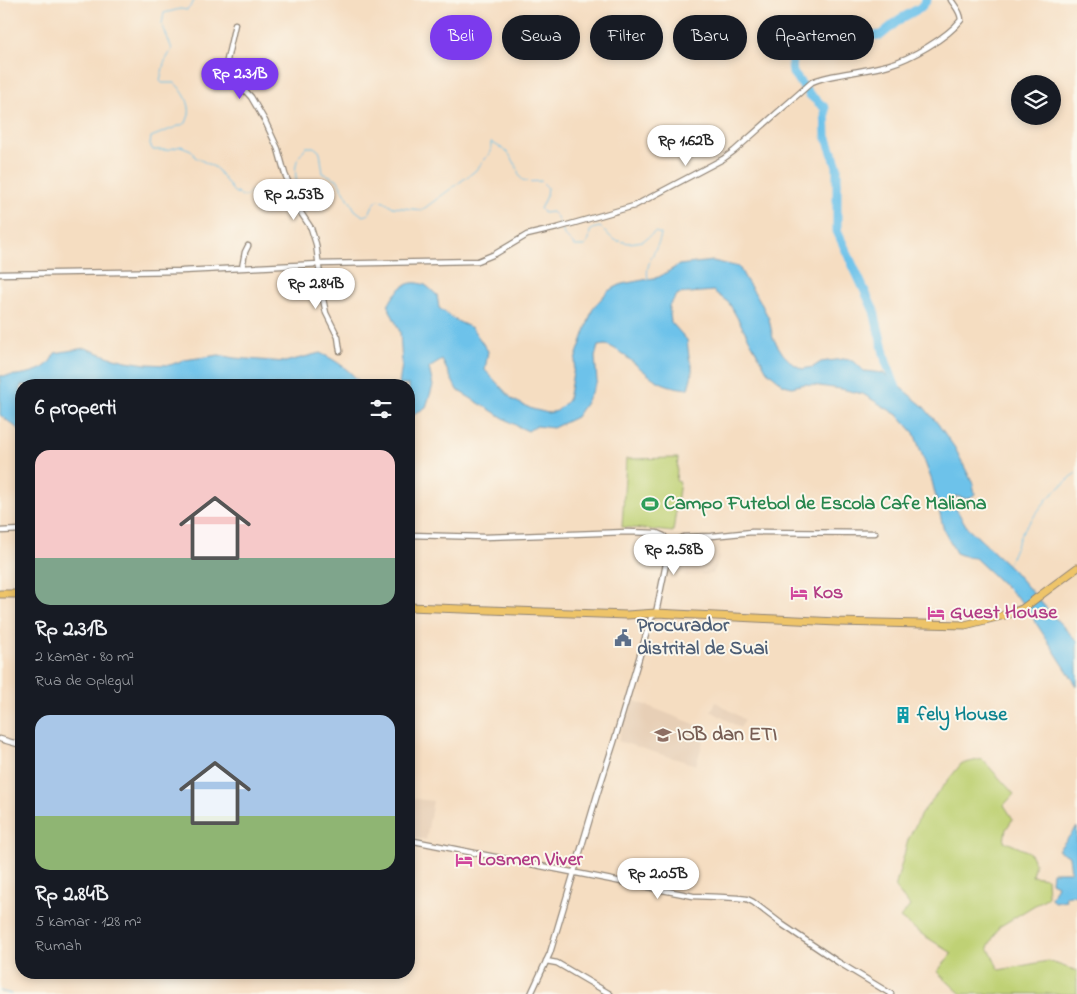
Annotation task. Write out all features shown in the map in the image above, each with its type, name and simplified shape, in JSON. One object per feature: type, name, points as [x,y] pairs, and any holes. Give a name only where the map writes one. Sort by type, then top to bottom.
[{"type":"main road","points":[[415,607],[627,615],[656,613],[781,620],[965,625],[1022,609],[1077,568]]},
{"type":"main road","points":[[0,594],[15,594]]},
{"type":"street","points":[[0,274],[182,271],[319,264],[478,261],[495,254],[528,235],[634,206],[723,159],[812,82],[889,65],[909,57],[945,34],[961,20],[959,11],[950,0]]},
{"type":"street","points":[[235,24],[227,60],[236,80],[251,98],[265,121],[278,149],[285,174],[303,216],[311,228],[316,244],[326,313],[338,337],[340,351]]},
{"type":"street","points":[[242,268],[248,246]]},
{"type":"street","points":[[0,531],[15,530]]},
{"type":"street","points":[[415,535],[485,537],[627,532],[657,533],[664,536],[670,544],[656,613],[651,618],[550,953],[531,994]]},
{"type":"street","points":[[670,544],[684,537],[752,532],[875,533]]},
{"type":"street","points":[[0,739],[15,743]]},
{"type":"street","points":[[415,841],[693,896],[720,896],[747,900],[753,902],[838,962],[891,994]]},
{"type":"street","points":[[546,961],[557,963],[610,994]]},
{"type":"shaded area","points":[[695,540],[720,542],[719,559],[713,574],[687,576],[669,571],[671,555],[677,545]]},
{"type":"shaded area","name":"IOB dan ETI","points":[[630,699],[707,729],[696,765],[618,741]]},
{"type":"shaded area","points":[[716,702],[745,720],[740,728],[711,711]]},
{"type":"shaded area","points":[[415,799],[433,801],[426,840],[415,838]]},
{"type":"green space","name":"Campo Futebol de Escola Cafe Maliana","points":[[678,458],[676,481],[680,482],[673,532],[622,527],[626,459]]},
{"type":"green space","points":[[982,759],[1014,794],[1004,805],[1013,819],[1006,829],[1004,841],[1029,852],[1035,863],[1032,876],[1047,878],[1048,897],[999,927],[988,947],[999,970],[1048,961],[1077,971],[1077,994],[961,994],[937,972],[952,953],[900,918],[910,906],[895,888],[908,840],[921,814],[961,764]]},
{"type":"water","points":[[713,261],[739,267],[769,319],[773,338],[783,354],[802,369],[813,367],[821,362],[850,360],[864,371],[883,373],[923,406],[955,448],[973,484],[975,494],[968,499],[955,496],[955,507],[967,527],[1011,568],[1077,641],[1077,686],[1023,603],[975,558],[956,553],[944,531],[932,481],[914,433],[899,416],[863,394],[805,384],[792,387],[784,385],[767,371],[729,303],[713,291],[678,294],[669,306],[671,322],[687,340],[692,367],[688,389],[661,383],[617,350],[605,345],[598,346],[595,357],[597,381],[585,404],[576,417],[553,428],[536,426],[528,431],[457,390],[442,360],[429,368],[433,386],[426,407],[415,414],[415,379],[400,379],[402,364],[400,332],[388,306],[398,291],[407,284],[418,283],[426,286],[437,295],[439,308],[457,321],[472,328],[488,351],[485,370],[513,400],[532,409],[548,413],[557,411],[568,400],[576,357],[593,308],[608,291],[622,284],[659,277],[679,265]]},
{"type":"water","points":[[85,348],[126,361],[170,365],[184,360],[219,355],[285,362],[320,353],[343,367],[357,379],[15,379],[15,426],[0,415],[0,376],[18,375],[38,370],[48,364],[55,353]]},
{"type":"water","points":[[1077,827],[1077,896],[1065,896],[1066,900],[1054,902],[1051,898],[1057,885],[1051,882],[1052,872],[1071,872],[1069,856],[1058,850]]},
{"type":"waterway","points":[[194,0],[187,10],[180,9],[164,13],[162,24],[172,49],[164,63],[160,81],[162,83],[175,83],[178,86],[188,102],[189,115],[186,123],[151,137],[150,145],[153,150],[167,150],[181,146],[191,150],[195,157],[216,168],[234,192],[245,197],[252,191],[263,189],[301,217]]},
{"type":"waterway","points":[[898,393],[886,362],[874,311],[837,231],[837,166],[826,136],[825,108],[810,95],[793,73],[791,56],[806,36],[848,38],[881,35],[900,19],[920,8],[927,0]]},
{"type":"waterway","points":[[304,214],[306,212],[298,187],[296,167],[298,159],[306,147],[314,147],[320,152],[323,173],[337,179],[355,210],[363,216],[369,214],[373,205],[378,200],[384,201],[393,207],[422,210],[475,171],[491,152],[491,142],[509,155],[522,179],[532,182],[541,181],[547,187],[546,196],[540,209],[544,213],[552,212],[557,217],[560,225]]},
{"type":"waterway","points":[[562,229],[564,235],[575,246],[585,246],[589,240],[590,231],[600,227],[614,240],[629,243],[643,241],[655,232],[661,234],[648,267],[648,279]]},
{"type":"waterway","points":[[1008,564],[1022,532],[1048,498],[1077,472]]},
{"type":"waterway","points":[[0,991],[11,994]]},
{"type":"place","name":"Campo Futebol de Escola Cafe Maliana","points":[[650,504]]},
{"type":"place","name":"Kos","points":[[799,593]]},
{"type":"place","name":"Guest House","points":[[936,613]]},
{"type":"place","name":"Procurador distrital de Suai","points":[[623,638]]},
{"type":"place","name":"fely House","points":[[903,715]]},
{"type":"place","name":"IOB dan ETI","points":[[663,735]]},
{"type":"place","name":"Losmen Viver","points":[[464,860]]}]
